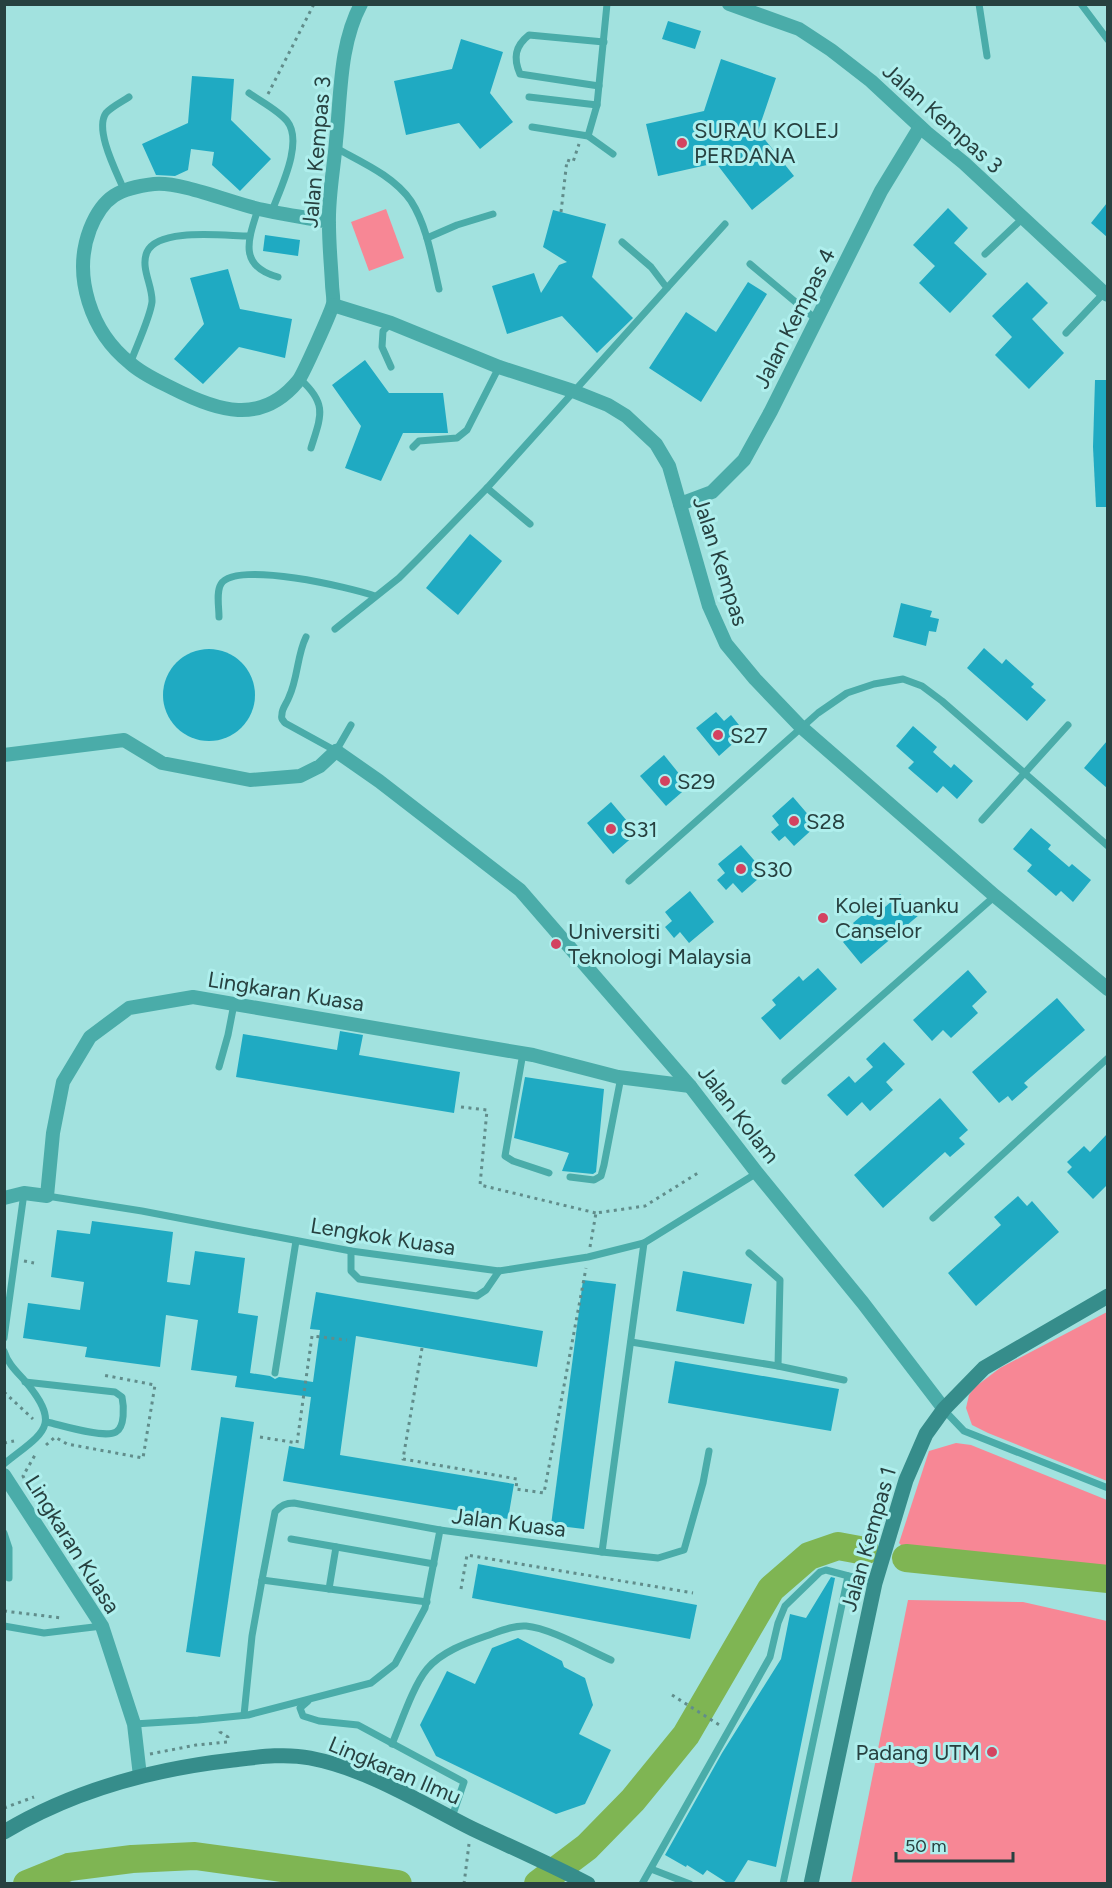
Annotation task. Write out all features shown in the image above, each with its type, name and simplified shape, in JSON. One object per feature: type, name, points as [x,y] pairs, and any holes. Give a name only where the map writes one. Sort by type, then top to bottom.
[{"type":"street","name":"Jalan Kempas 3","points":[[333,305],[329,222],[345,51],[354,16],[361,4]]},
{"type":"street","name":"Jalan Kempas 3","points":[[729,4],[799,29],[831,50],[871,81],[920,127],[964,163],[1022,219],[1106,294]]},
{"type":"street","name":"Jalan Kempas 4","points":[[680,504],[712,492],[744,460],[881,191],[920,127]]},
{"type":"street","points":[[329,222],[265,210],[157,183],[124,190],[108,199],[94,221],[86,242],[83,267],[86,290],[101,331],[111,346],[130,364],[147,375],[192,399],[228,411],[246,411],[267,405],[283,396],[300,379],[333,305]]},
{"type":"street","name":"Jalan Kempas","points":[[333,305],[392,323],[498,367],[573,391],[608,405],[626,416],[656,444],[669,466],[710,606],[726,644],[800,726],[995,896],[1107,989]]},
{"type":"street","points":[[4,755],[124,740],[162,763],[250,780],[300,776],[320,766],[336,751]]},
{"type":"street","name":"Jalan Kolam","points":[[336,751],[379,781],[520,890],[690,1086],[757,1173],[863,1302],[944,1409]]},
{"type":"street","name":"Lingkaran Kuasa","points":[[47,1196],[53,1133],[63,1082],[90,1037],[129,1008],[193,997],[523,1053],[621,1077],[690,1086]]},
{"type":"street","points":[[4,1197],[24,1193],[47,1196]]},
{"type":"street","name":"Jalan Kempas 1","points":[[811,1884],[875,1584],[906,1480],[926,1434],[944,1409],[984,1368],[1107,1296]]},
{"type":"street","name":"Lingkaran Kuasa","points":[[4,1475],[102,1626],[134,1724],[140,1776]]},
{"type":"street","name":"Lingkaran Ilmu","points":[[4,1832],[52,1806],[140,1776],[177,1768],[249,1758],[284,1756],[310,1758],[348,1769],[400,1791],[587,1883]]},
{"type":"lane","points":[[585,135],[597,105],[607,4]]},
{"type":"lane","points":[[979,4],[987,56]]},
{"type":"lane","points":[[1081,4],[1107,40]]},
{"type":"lane","points":[[599,86],[520,74],[515,55],[521,41],[529,35],[604,42]]},
{"type":"lane","points":[[249,93],[286,120],[293,132],[288,167],[249,236],[250,258],[255,266],[263,273],[278,277]]},
{"type":"lane","points":[[124,190],[103,137],[102,124],[106,113],[129,97]]},
{"type":"lane","points":[[529,97],[597,105]]},
{"type":"lane","points":[[532,127],[585,135],[613,154]]},
{"type":"lane","points":[[336,148],[396,185],[411,201],[427,238],[439,289]]},
{"type":"lane","points":[[427,238],[457,225],[493,214]]},
{"type":"lane","points":[[986,254],[1022,219]]},
{"type":"lane","points":[[335,629],[399,578],[487,488],[725,224]]},
{"type":"lane","points":[[130,364],[152,302],[146,277],[147,253],[154,243],[175,235],[249,236]]},
{"type":"lane","points":[[622,242],[651,267],[667,288]]},
{"type":"lane","points":[[750,264],[817,320]]},
{"type":"lane","points":[[1066,333],[1106,294]]},
{"type":"lane","points":[[391,367],[382,347],[383,331],[392,323]]},
{"type":"lane","points":[[413,447],[419,441],[457,438],[467,430],[498,367]]},
{"type":"lane","points":[[300,379],[312,390],[319,403],[319,421],[311,448]]},
{"type":"lane","points":[[487,488],[530,524]]},
{"type":"lane","points":[[219,617],[220,586],[225,580],[243,575],[267,574],[356,590],[375,596]]},
{"type":"lane","points":[[306,637],[301,646],[299,666],[290,697],[282,711],[282,718],[285,723],[336,751],[351,725]]},
{"type":"lane","points":[[629,881],[800,726],[847,693],[874,684],[903,679],[922,686],[942,701],[1107,846]]},
{"type":"lane","points":[[982,820],[1068,725]]},
{"type":"lane","points":[[785,1081],[995,896]]},
{"type":"lane","points":[[219,1067],[234,1004]]},
{"type":"lane","points":[[523,1053],[505,1156],[549,1173]]},
{"type":"lane","points":[[933,1218],[1107,1058]]},
{"type":"lane","points":[[570,1177],[594,1180],[600,1176],[621,1077]]},
{"type":"lane","name":"Lengkok Kuasa","points":[[47,1196],[142,1211],[351,1251],[500,1271],[588,1257],[644,1243],[757,1173]]},
{"type":"lane","points":[[4,1338],[24,1193]]},
{"type":"lane","points":[[275,1373],[296,1241]]},
{"type":"lane","points":[[602,1552],[644,1243]]},
{"type":"lane","points":[[351,1251],[351,1271],[359,1279],[477,1296],[486,1290],[500,1271]]},
{"type":"lane","points":[[748,1253],[780,1280],[778,1366]]},
{"type":"lane","points":[[631,1342],[778,1366],[844,1380]]},
{"type":"lane","points":[[4,1351],[14,1370],[26,1382],[45,1410],[47,1422],[41,1433],[4,1464]]},
{"type":"lane","points":[[26,1382],[115,1392],[122,1397],[122,1423],[114,1434],[103,1434],[47,1422]]},
{"type":"lane","name":"Jalan Kolam","points":[[944,1409],[964,1431],[1107,1488]]},
{"type":"lane","name":"Jalan Kuasa","points":[[134,1724],[244,1715],[371,1683],[395,1664],[427,1602],[440,1530],[658,1558],[684,1550],[704,1483],[709,1451]]},
{"type":"lane","points":[[244,1715],[252,1636],[275,1512],[280,1506],[294,1503],[440,1530]]},
{"type":"lane","points":[[4,1533],[9,1548],[9,1578]]},
{"type":"lane","points":[[291,1539],[434,1564]]},
{"type":"lane","points":[[329,1589],[336,1547]]},
{"type":"lane","points":[[642,1884],[770,1657],[778,1623],[785,1606],[819,1572],[826,1570],[875,1584]]},
{"type":"lane","points":[[783,1884],[849,1576]]},
{"type":"lane","points":[[262,1580],[427,1602]]},
{"type":"lane","points":[[4,1626],[44,1633],[102,1626]]},
{"type":"lane","points":[[392,1744],[426,1670],[436,1660],[476,1640],[514,1627],[526,1626],[548,1632],[610,1660]]},
{"type":"lane","points":[[310,1699],[300,1708],[303,1716],[319,1721],[358,1725],[464,1782],[452,1817]]},
{"type":"lane","points":[[651,1869],[690,1884]]},
{"type":"path","points":[[263,104],[314,4]]},
{"type":"path","points":[[561,212],[567,160],[573,162],[585,135]]},
{"type":"path","points":[[588,1257],[596,1213],[645,1206],[698,1173]]},
{"type":"path","points":[[21,1260],[34,1263]]},
{"type":"path","points":[[422,1348],[403,1459],[517,1479],[516,1490],[544,1493],[583,1280]]},
{"type":"path","points":[[260,1437],[297,1443],[312,1336],[347,1340]]},
{"type":"path","points":[[28,1486],[23,1476],[33,1457],[55,1437],[67,1444],[143,1458],[156,1385],[103,1375]]},
{"type":"path","points":[[4,1392],[34,1419],[34,1426]]},
{"type":"path","points":[[4,1443],[18,1439]]},
{"type":"path","points":[[461,1589],[467,1555],[693,1593]]},
{"type":"path","points":[[4,1611],[27,1615]]},
{"type":"path","points":[[672,1695],[721,1726]]},
{"type":"path","points":[[147,1754],[227,1742],[228,1737],[220,1732],[218,1722]]},
{"type":"path","points":[[4,1808],[35,1797]]},
{"type":"path","points":[[464,1884],[473,1828]]},
{"type":"shaded area","points":[[386,209],[404,258],[369,271],[351,222]]},
{"type":"shaded area","points":[[1107,1312],[1107,1481],[972,1425],[966,1408],[969,1395],[975,1387],[1000,1368]]},
{"type":"shaded area","points":[[956,1443],[971,1445],[1107,1500],[1107,1572],[908,1552],[899,1543],[929,1451]]},
{"type":"shaded area","name":"Padang UTM","points":[[908,1600],[1023,1602],[1107,1621],[1107,1883],[851,1883]]},
{"type":"building","points":[[668,21],[701,31],[695,49],[662,39]]},
{"type":"building","points":[[461,39],[503,52],[490,93],[513,122],[480,149],[459,123],[406,135],[394,81],[452,69]]},
{"type":"building","points":[[721,59],[776,78],[758,131],[794,176],[752,210],[716,163],[658,176],[646,124],[704,111]]},
{"type":"building","points":[[192,76],[234,79],[231,120],[271,159],[240,191],[212,165],[214,152],[191,149],[188,170],[175,176],[156,175],[142,144],[188,123]]},
{"type":"building","points":[[1107,203],[1107,237],[1091,223]]},
{"type":"building","points":[[948,208],[968,228],[954,243],[987,274],[950,313],[919,283],[935,266],[913,245]]},
{"type":"building","points":[[553,210],[606,224],[592,277],[633,318],[597,353],[562,316],[507,334],[492,286],[534,273],[541,293],[559,265],[567,262],[543,247]]},
{"type":"building","points":[[265,235],[300,240],[298,256],[263,251]]},
{"type":"building","points":[[228,269],[240,309],[292,319],[285,358],[239,347],[203,384],[174,359],[204,324],[190,278]]},
{"type":"building","points":[[748,282],[767,294],[701,402],[649,368],[686,312],[716,332]]},
{"type":"building","points":[[1027,282],[1048,303],[1032,319],[1064,353],[1029,389],[995,355],[1012,337],[992,316]]},
{"type":"building","points":[[365,360],[389,393],[443,393],[448,433],[403,433],[381,481],[345,468],[361,426],[332,385]]},
{"type":"building","points":[[1095,380],[1107,380],[1107,507],[1096,507],[1093,447]]},
{"type":"building","points":[[470,534],[502,561],[458,615],[426,588]]},
{"type":"building","points":[[901,603],[932,611],[930,617],[939,619],[936,632],[929,631],[926,646],[893,637]]},
{"type":"building","points":[[984,648],[1002,664],[1006,659],[1034,684],[1031,687],[1046,700],[1027,721],[967,668]]},
{"type":"building","points":[[209,649],[226,653],[241,663],[251,678],[255,695],[251,712],[241,727],[226,737],[209,741],[192,737],[177,727],[167,712],[163,695],[167,678],[177,663],[192,653]]},
{"type":"building","name":"S27","points":[[716,712],[724,721],[731,715],[739,725],[731,731],[738,739],[719,756],[696,728]]},
{"type":"building","points":[[913,726],[937,747],[933,752],[951,768],[954,764],[973,781],[957,799],[943,786],[937,793],[908,768],[914,762],[896,746]]},
{"type":"building","points":[[1107,741],[1107,788],[1084,768]]},
{"type":"building","name":"S29","points":[[664,755],[689,786],[666,806],[640,776]]},
{"type":"building","name":"S28","points":[[793,797],[817,825],[794,846],[785,836],[779,841],[771,832],[779,825],[772,816]]},
{"type":"building","name":"S31","points":[[611,802],[635,835],[613,854],[587,823]]},
{"type":"building","points":[[1031,828],[1051,845],[1048,849],[1069,867],[1072,864],[1091,880],[1073,902],[1061,891],[1056,896],[1027,871],[1032,865],[1013,849]]},
{"type":"building","name":"S30","points":[[741,845],[765,873],[742,893],[733,883],[726,890],[717,880],[725,873],[718,864]]},
{"type":"building","points":[[690,891],[714,922],[689,943],[680,932],[674,938],[665,927],[672,921],[665,912]]},
{"type":"building","points":[[900,894],[919,915],[861,964],[843,942],[858,929],[853,923],[880,900],[885,907]]},
{"type":"building","points":[[818,968],[837,989],[780,1040],[761,1018],[776,1005],[772,1000],[799,976],[803,981]]},
{"type":"building","points":[[968,970],[987,992],[972,1006],[978,1013],[951,1038],[943,1030],[932,1041],[913,1020]]},
{"type":"building","points":[[1057,998],[1085,1030],[1024,1083],[1028,1087],[1012,1101],[1008,1096],[999,1103],[972,1072]]},
{"type":"building","points":[[340,1031],[363,1035],[359,1055],[460,1072],[454,1113],[236,1077],[243,1034],[337,1050]]},
{"type":"building","points":[[884,1042],[905,1064],[886,1082],[893,1090],[870,1111],[862,1102],[847,1116],[827,1095],[849,1076],[855,1083],[873,1067],[866,1059]]},
{"type":"building","points":[[525,1077],[604,1089],[596,1172],[593,1174],[562,1171],[569,1153],[514,1138]]},
{"type":"building","points":[[940,1098],[968,1130],[959,1138],[965,1144],[950,1157],[945,1152],[883,1208],[854,1175]]},
{"type":"building","points":[[1107,1134],[1107,1185],[1093,1199],[1067,1172],[1072,1167],[1067,1162],[1084,1146],[1090,1152]]},
{"type":"building","points":[[1018,1196],[1027,1206],[1032,1201],[1059,1232],[976,1306],[948,1273],[1001,1225],[994,1217]]},
{"type":"building","points":[[92,1221],[173,1232],[167,1282],[190,1285],[195,1251],[245,1258],[238,1313],[258,1316],[250,1373],[275,1379],[279,1377],[313,1382],[320,1330],[310,1329],[316,1292],[543,1331],[537,1367],[356,1336],[340,1455],[514,1484],[508,1519],[283,1481],[289,1446],[304,1449],[311,1397],[235,1387],[237,1376],[191,1370],[198,1320],[166,1315],[160,1367],[85,1357],[87,1347],[23,1338],[28,1303],[80,1310],[84,1282],[51,1277],[57,1230],[90,1234]]},
{"type":"building","points":[[683,1271],[752,1284],[744,1324],[676,1311]]},
{"type":"building","points":[[583,1280],[616,1284],[584,1529],[551,1525]]},
{"type":"building","points":[[675,1361],[839,1389],[831,1431],[668,1403]]},
{"type":"building","points":[[221,1417],[254,1422],[220,1657],[186,1652]]},
{"type":"building","points":[[478,1564],[697,1605],[690,1639],[472,1598]]},
{"type":"building","points":[[831,1577],[835,1578],[776,1867],[748,1860],[733,1884],[729,1884],[707,1870],[703,1875],[665,1855],[722,1753],[781,1659],[790,1614],[806,1618]]},
{"type":"building","points":[[518,1638],[562,1661],[564,1667],[585,1678],[593,1705],[579,1734],[611,1750],[585,1804],[556,1814],[436,1756],[420,1725],[447,1671],[475,1684],[492,1648]]},
{"type":"waterway","points":[[538,1884],[587,1847],[633,1800],[686,1735],[771,1589],[809,1556],[838,1546],[865,1551]]},
{"type":"waterway","points":[[906,1558],[1108,1579]]},
{"type":"waterway","points":[[27,1884],[69,1867],[132,1859],[195,1856],[398,1884]]},
{"type":"place","name":"SURAU KOLEJ PERDANA","points":[[682,143]]},
{"type":"place","name":"S27","points":[[718,735]]},
{"type":"place","name":"S29","points":[[665,781]]},
{"type":"place","name":"S28","points":[[794,821]]},
{"type":"place","name":"S31","points":[[611,829]]},
{"type":"place","name":"S30","points":[[741,869]]},
{"type":"place","name":"Kolej Tuanku Canselor","points":[[823,918]]},
{"type":"place","name":"Universiti Teknologi Malaysia","points":[[556,944]]},
{"type":"place","name":"Padang UTM","points":[[992,1752]]}]
